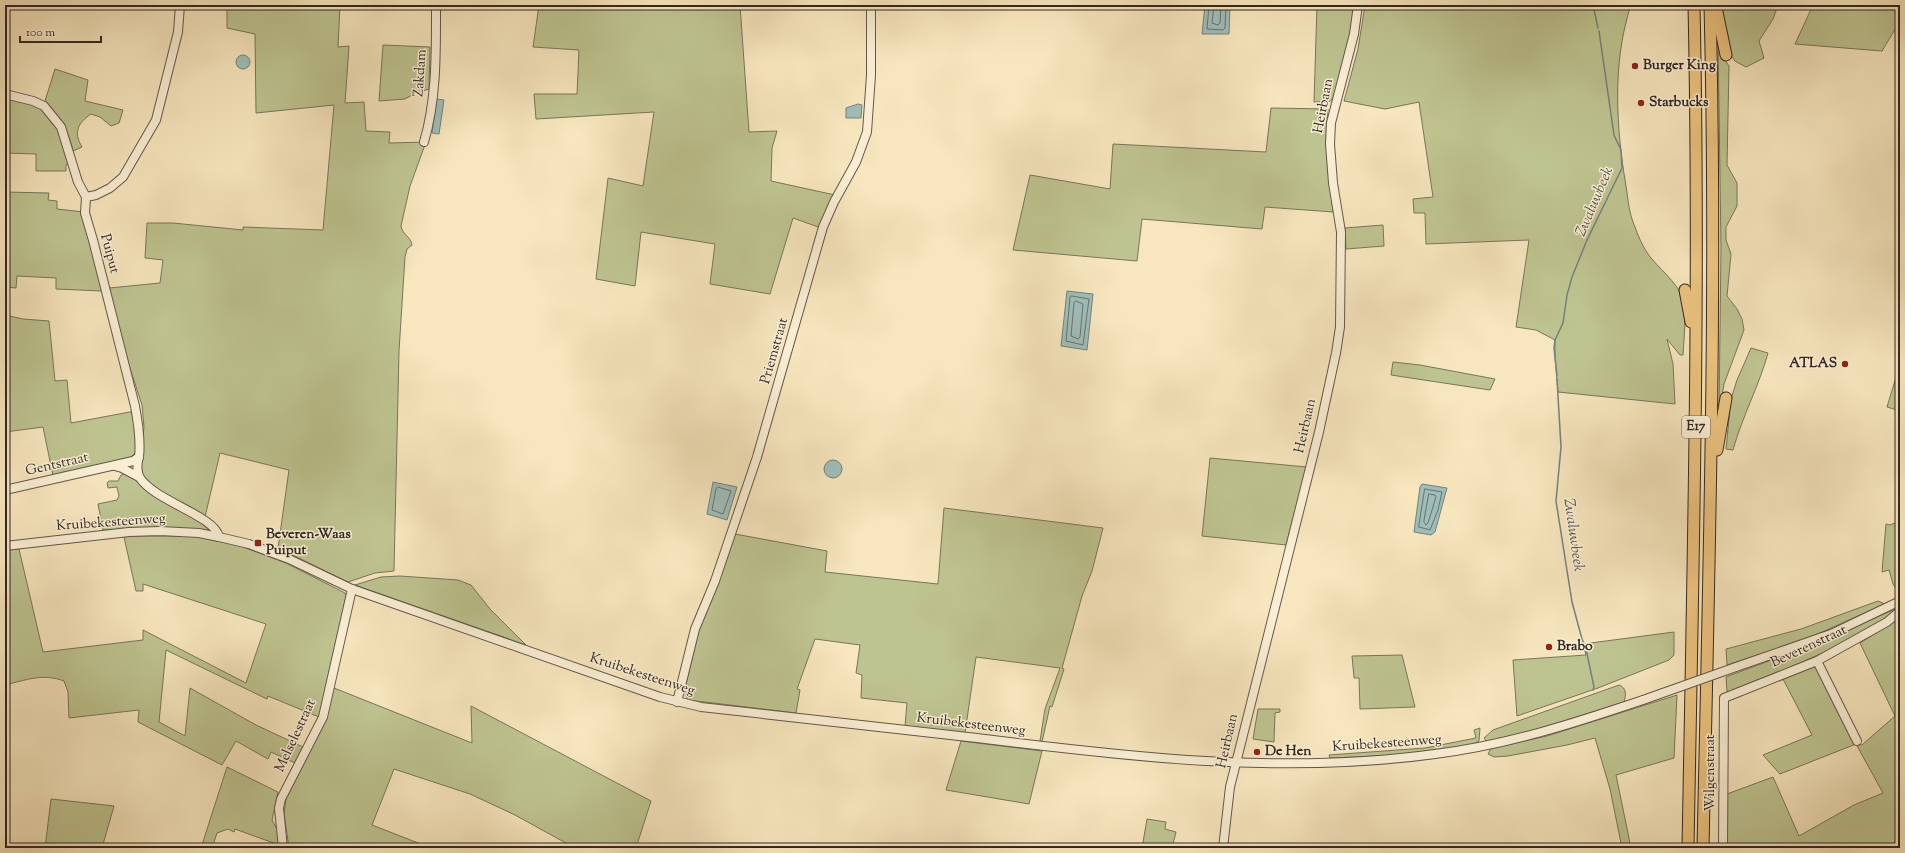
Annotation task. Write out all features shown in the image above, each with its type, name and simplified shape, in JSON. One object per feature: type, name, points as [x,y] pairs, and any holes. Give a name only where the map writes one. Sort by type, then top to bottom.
[{"type":"highway","name":"E17","points":[[1688,848],[1697,374],[1698,171],[1694,5]]},
{"type":"highway","name":"E17","points":[[1703,848],[1711,476],[1714,227],[1710,5]]},
{"type":"highway","points":[[1716,5],[1726,55]]},
{"type":"highway","points":[[1685,290],[1690,310],[1697,374]]},
{"type":"highway","points":[[1711,476],[1726,398]]},
{"type":"street","points":[[86,197],[110,188],[123,177],[156,120],[178,32],[180,5]]},
{"type":"street","name":"Zakdam","points":[[424,142],[430,119],[433,89],[436,5]]},
{"type":"street","name":"Priemstraat","points":[[677,702],[695,629],[715,581],[756,457],[823,227],[834,202],[856,162],[867,132],[871,75],[871,5]]},
{"type":"street","name":"Heirbaan","points":[[1223,848],[1230,787],[1320,424],[1336,353],[1340,327],[1341,232],[1333,183],[1330,144],[1331,123],[1353,40],[1358,5]]},
{"type":"street","name":"Puiput","points":[[5,94],[39,103],[53,115],[61,127],[78,182],[86,197],[86,220],[93,240],[136,412],[140,443],[139,457]]},
{"type":"street","points":[[139,457],[137,470],[139,477]]},
{"type":"street","name":"Gentstraat","points":[[5,490],[114,466],[133,461],[139,457]]},
{"type":"street","points":[[114,466],[122,468],[139,477]]},
{"type":"street","name":"Kruibekesteenweg","points":[[139,477],[163,498],[212,526],[219,537]]},
{"type":"street","name":"Kruibekesteenweg","points":[[5,546],[152,531],[199,533],[249,544],[289,559],[352,589],[677,702],[701,707],[1054,748],[1237,763],[1265,764],[1389,760],[1483,746],[1578,722],[1736,667]]},
{"type":"street","name":"Melselestraat","points":[[283,848],[279,808],[281,799],[323,717],[352,589]]},
{"type":"street","name":"Beverenstraat","points":[[1736,667],[1831,634],[1900,602]]},
{"type":"street","name":"Beverenstraat","points":[[1724,698],[1817,661],[1887,622],[1900,611]]},
{"type":"street","points":[[1817,661],[1857,741]]},
{"type":"street","name":"Wilgenstraat","points":[[1723,848],[1724,698]]},
{"type":"green space","points":[[184,5],[340,5],[338,47],[349,46],[345,103],[364,102],[366,131],[390,132],[389,143],[426,142],[410,186],[401,226],[412,245],[407,249],[405,257],[399,351],[394,571],[375,573],[348,582],[278,548],[289,470],[220,453],[205,517],[160,493],[142,474],[141,460],[144,427],[142,405],[124,350],[109,288],[160,283],[163,260],[145,258],[147,223],[173,223],[243,230],[243,227],[323,230],[334,105],[256,113],[255,34],[227,28],[227,7],[184,7]]},
{"type":"green space","points":[[539,5],[740,5],[749,132],[777,131],[772,148],[771,181],[835,195],[821,228],[793,218],[770,294],[710,284],[715,244],[641,232],[635,286],[596,279],[608,178],[643,186],[654,112],[536,119],[534,94],[577,94],[579,50],[533,47]]},
{"type":"green space","points":[[1317,5],[1358,5],[1337,95],[1329,102],[1314,102]]},
{"type":"green space","points":[[1365,5],[1631,5],[1625,27],[1618,72],[1618,118],[1620,141],[1631,217],[1642,245],[1652,259],[1676,286],[1680,292],[1684,304],[1685,326],[1683,355],[1680,355],[1667,339],[1673,364],[1675,404],[1558,392],[1555,340],[1536,330],[1516,327],[1529,240],[1426,244],[1425,213],[1414,213],[1413,199],[1433,197],[1419,102],[1385,109],[1344,101],[1358,49]]},
{"type":"green space","points":[[1721,5],[1778,5],[1773,19],[1759,41],[1764,58],[1746,67],[1735,61],[1729,53]]},
{"type":"green space","points":[[1813,5],[1900,5],[1900,21],[1882,51],[1795,44]]},
{"type":"green space","points":[[1718,37],[1723,57],[1729,66],[1727,165],[1737,183],[1737,206],[1726,227],[1726,240],[1731,254],[1727,296],[1737,309],[1742,319],[1744,330],[1724,384],[1719,413],[1721,248]]},
{"type":"green space","points":[[383,45],[430,47],[429,89],[405,99],[379,101]]},
{"type":"green space","points":[[55,69],[88,80],[85,101],[123,110],[119,123],[111,126],[100,117],[91,114],[87,117],[80,124],[77,132],[79,142],[82,147],[73,151],[63,124],[45,101]]},
{"type":"green space","points":[[5,97],[41,107],[61,133],[71,164],[66,165],[66,171],[36,171],[36,154],[5,153]]},
{"type":"green space","points":[[1271,108],[1328,109],[1326,141],[1333,212],[1265,207],[1262,229],[1142,219],[1137,261],[1013,250],[1030,175],[1110,189],[1113,144],[1266,152]]},
{"type":"green space","points":[[5,192],[49,193],[48,200],[57,201],[57,209],[84,212],[102,291],[56,289],[56,278],[17,276],[16,288],[5,287]]},
{"type":"green space","points":[[1383,225],[1384,246],[1346,249],[1345,228]]},
{"type":"green space","points":[[5,315],[23,319],[49,321],[55,381],[67,380],[71,423],[135,411],[136,448],[135,453],[131,457],[53,476],[43,427],[5,432]]},
{"type":"green space","points":[[1751,348],[1768,353],[1733,450],[1726,449],[1731,399],[1737,380]]},
{"type":"green space","points":[[1393,362],[1420,365],[1495,379],[1490,390],[1391,375]]},
{"type":"green space","points":[[1900,364],[1900,411],[1887,407]]},
{"type":"green space","points":[[1210,458],[1307,467],[1286,545],[1202,536]]},
{"type":"green space","points":[[128,472],[204,522],[210,530],[160,527],[103,530],[98,504],[117,500],[119,496],[117,487],[108,488],[107,483],[109,481],[118,481],[121,475]]},
{"type":"green space","points":[[944,508],[1103,528],[1092,571],[1082,596],[1062,668],[1064,669],[1052,707],[1050,706],[1042,742],[1040,741],[1045,709],[1060,668],[976,657],[965,733],[905,726],[907,703],[861,698],[862,675],[856,673],[860,645],[815,639],[797,689],[800,690],[796,713],[688,700],[684,692],[700,626],[735,534],[827,551],[825,572],[938,584]]},
{"type":"green space","points":[[1900,521],[1900,596],[1893,584],[1889,570],[1882,572],[1886,524],[1890,525]]},
{"type":"green space","points":[[194,536],[240,546],[286,563],[345,593],[346,596],[319,717],[268,696],[267,699],[166,650],[159,722],[185,736],[190,688],[256,725],[303,747],[295,763],[271,752],[268,759],[236,741],[222,765],[138,722],[139,710],[69,718],[68,692],[64,681],[42,677],[27,679],[5,685],[5,550],[19,549],[43,652],[143,640],[143,630],[246,683],[266,624],[143,584],[143,591],[136,591],[124,537]]},
{"type":"green space","points":[[400,576],[458,580],[471,585],[490,609],[526,645],[355,585],[381,577]]},
{"type":"green space","points":[[1878,601],[1885,604],[1804,640],[1727,665],[1726,649],[1801,629]]},
{"type":"green space","points":[[1897,609],[1897,611],[1850,641],[1731,693],[1727,691],[1726,677],[1830,638]]},
{"type":"green space","points":[[1900,618],[1900,848],[1727,848],[1727,794],[1773,777],[1799,836],[1854,805],[1883,793],[1856,744],[1862,745],[1895,716],[1860,643]]},
{"type":"green space","points":[[1674,632],[1674,655],[1669,660],[1598,688],[1517,716],[1513,660],[1586,655],[1583,644]]},
{"type":"green space","points":[[1402,655],[1415,707],[1360,709],[1359,678],[1354,678],[1352,656]]},
{"type":"green space","points":[[1815,665],[1856,744],[1780,774],[1763,755],[1812,735],[1783,679]]},
{"type":"green space","points":[[1619,685],[1625,690],[1624,702],[1535,730],[1487,742],[1484,738],[1493,730]]},
{"type":"green space","points":[[334,688],[472,743],[471,706],[651,801],[636,848],[575,848],[515,815],[470,794],[394,769],[372,825],[431,848],[289,848],[284,814],[286,799],[312,746]]},
{"type":"green space","points":[[1677,695],[1674,758],[1616,775],[1631,848],[1622,848],[1610,789],[1595,738],[1508,756],[1494,757],[1488,754],[1493,748],[1547,736]]},
{"type":"green space","points":[[1258,709],[1280,709],[1280,712],[1275,713],[1274,742],[1253,739]]},
{"type":"green space","points":[[1480,728],[1479,741],[1471,745],[1397,755],[1330,758],[1329,755],[1425,748],[1476,738],[1474,730]]},
{"type":"green space","points":[[961,741],[1042,751],[1029,804],[946,790]]},
{"type":"green space","points":[[227,767],[278,792],[272,820],[278,831],[279,845],[235,829],[234,832],[228,829],[217,833],[212,848],[201,848]]},
{"type":"green space","points":[[51,799],[114,806],[102,848],[45,848]]},
{"type":"green space","points":[[1147,819],[1166,822],[1165,829],[1176,832],[1172,848],[1142,848]]},
{"type":"water","points":[[1205,5],[1230,5],[1229,34],[1202,34]]},
{"type":"water","points":[[243,55],[248,57],[250,62],[248,67],[243,69],[238,67],[236,62],[238,57]]},
{"type":"water","points":[[437,99],[444,100],[439,134],[432,133]]},
{"type":"water","points":[[858,104],[862,105],[861,118],[846,118],[846,108]]},
{"type":"water","points":[[1067,291],[1093,294],[1087,350],[1061,346]]},
{"type":"water","points":[[833,460],[839,463],[842,469],[839,475],[833,478],[827,475],[824,469],[827,463]]},
{"type":"water","points":[[713,482],[737,487],[727,520],[707,514]]},
{"type":"water","points":[[1422,484],[1447,488],[1435,532],[1431,535],[1414,532],[1420,487]]},
{"type":"waterway","name":"Zwaluwbeek","points":[[1593,5],[1598,28]]},
{"type":"waterway","name":"Zwaluwbeek","points":[[1557,376],[1554,348],[1555,340],[1563,323],[1567,295],[1572,277],[1587,240],[1622,168],[1621,150],[1614,135],[1599,31]]},
{"type":"waterway","name":"Zwaluwbeek","points":[[1557,379],[1561,447],[1556,501],[1572,602],[1586,649],[1594,687],[1593,690]]},
{"type":"place","name":"Burger King","points":[[1635,66]]},
{"type":"place","name":"Starbucks","points":[[1641,103]]},
{"type":"place","name":"ATLAS","points":[[1845,364]]},
{"type":"place","name":"Beveren-Waas Puiput","points":[[258,543]]},
{"type":"place","name":"Brabo","points":[[1549,647]]},
{"type":"place","name":"De Hen","points":[[1257,752]]}]
